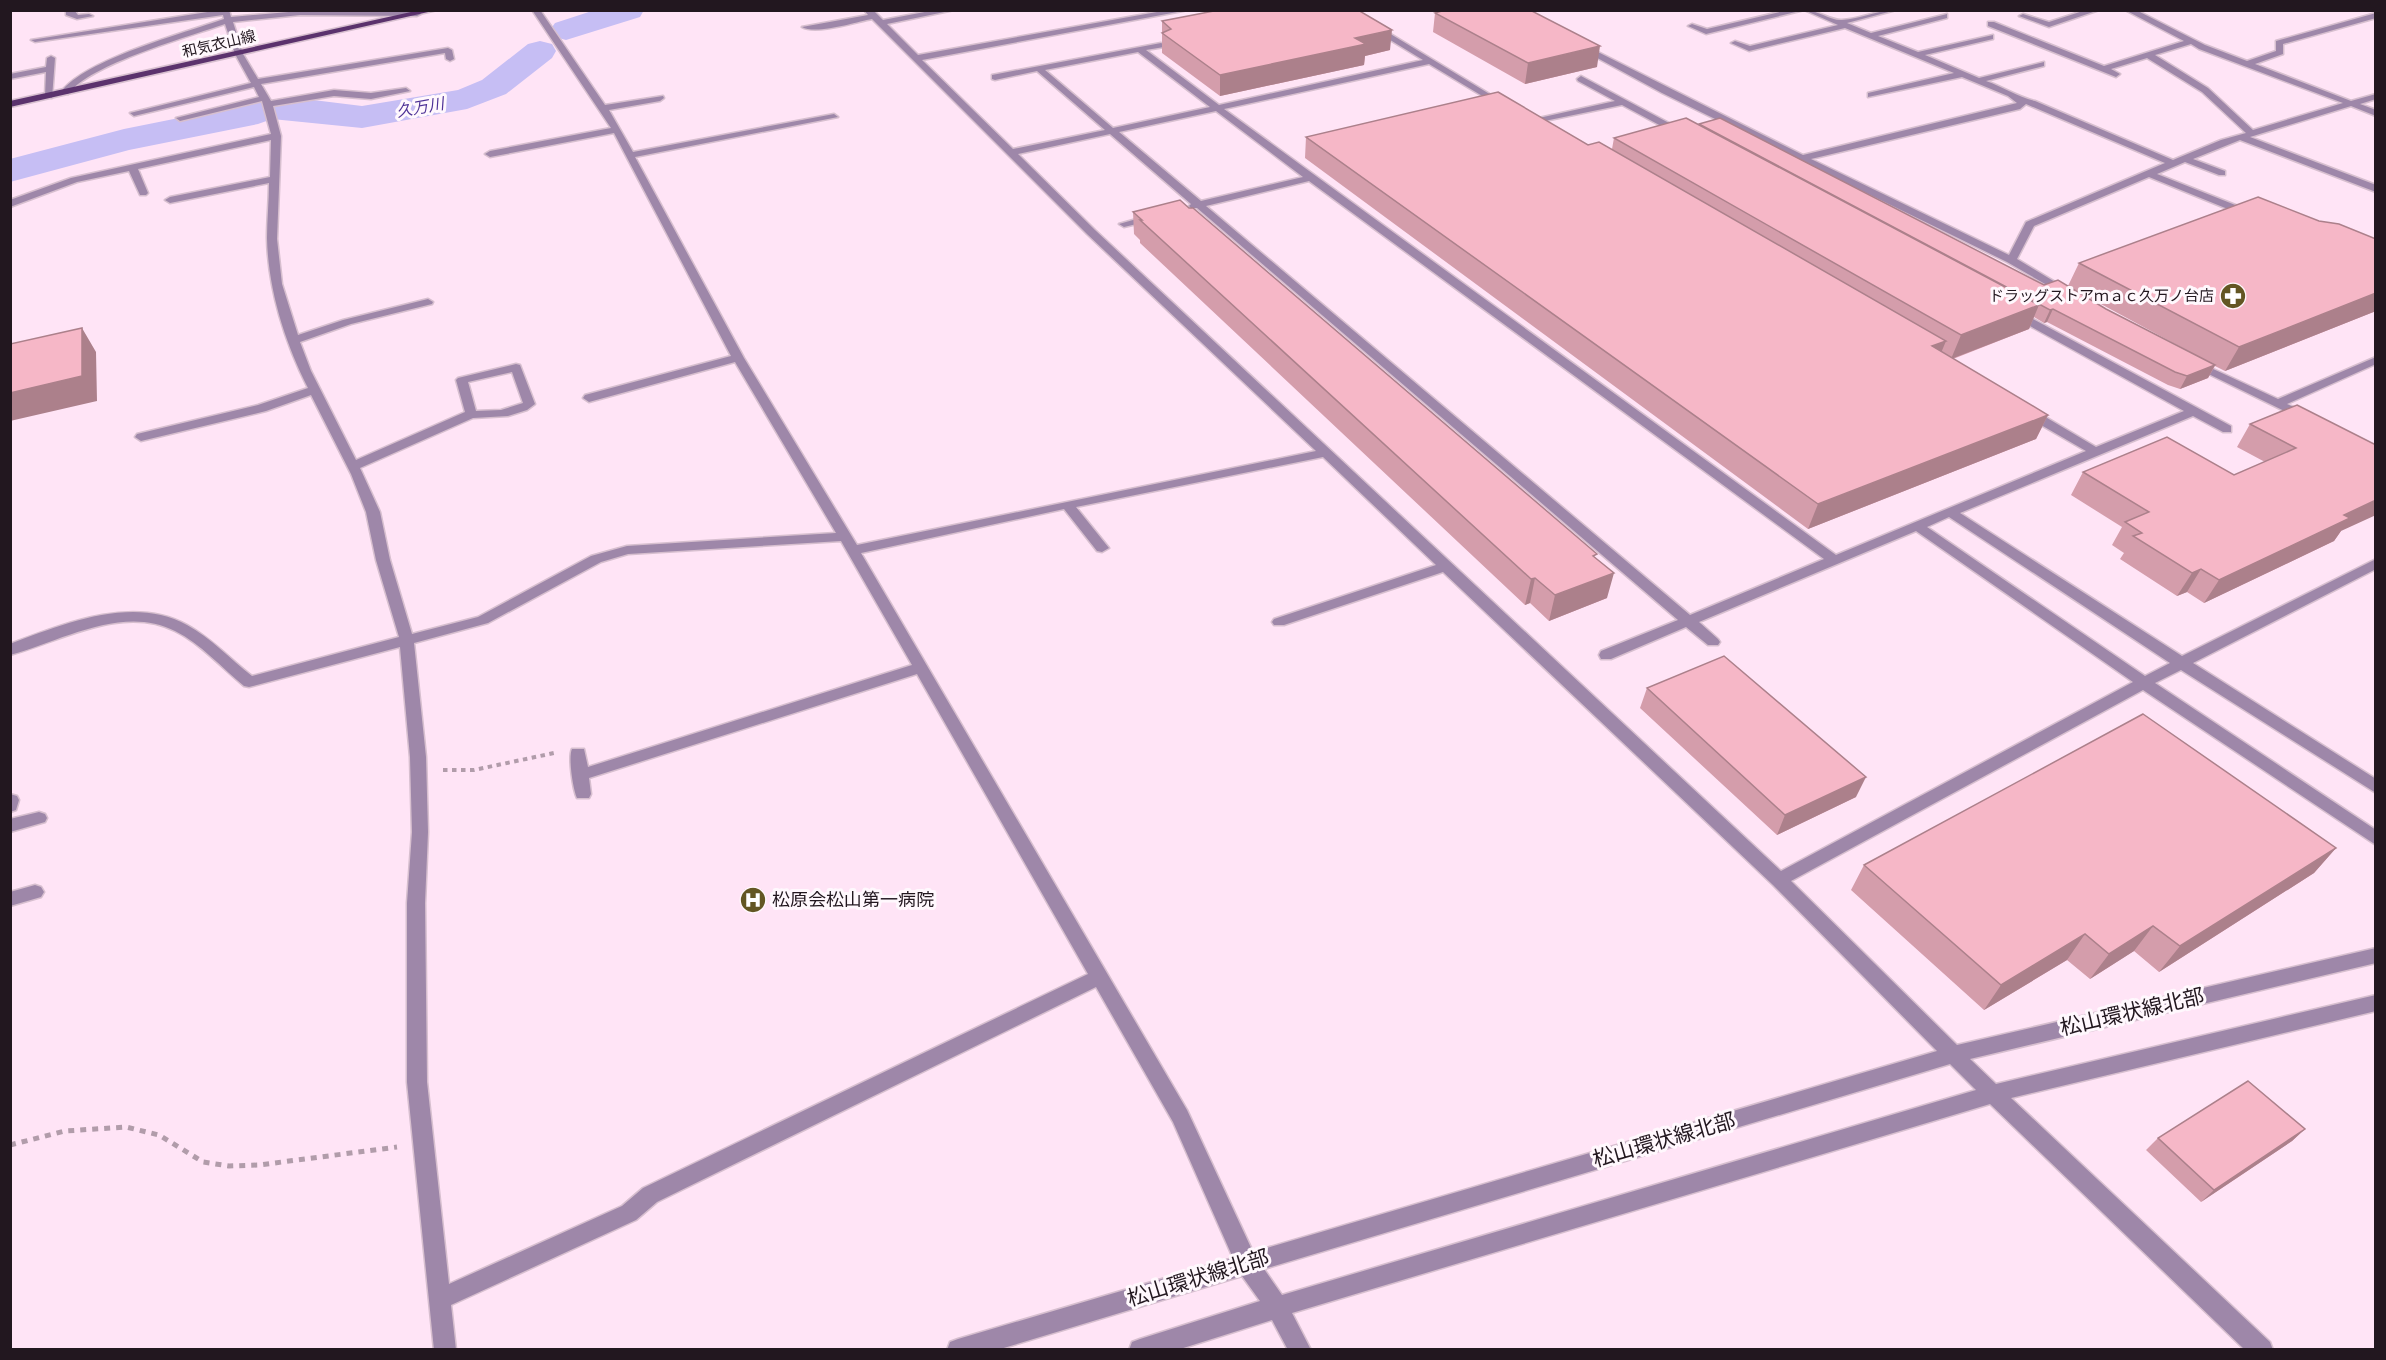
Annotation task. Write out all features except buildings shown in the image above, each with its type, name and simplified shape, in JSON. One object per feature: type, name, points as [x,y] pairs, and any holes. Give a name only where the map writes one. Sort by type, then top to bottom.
[{"type":"main road","name":"和気衣山線","points":[[10,104],[433,10]]},
{"type":"street","points":[[70,10],[69,13],[76,17],[89,16]]},
{"type":"street","points":[[536,10],[616,130],[738,358],[921,668],[1180,1116],[1247,1264],[1276,1307],[1300,1350]]},
{"type":"street","points":[[880,22],[950,10]]},
{"type":"street","points":[[917,58],[1147,14],[1184,10]]},
{"type":"street","points":[[1345,10],[1512,110]]},
{"type":"street","points":[[1692,26],[1706,32],[1800,10]]},
{"type":"street","points":[[1808,10],[2172,163]]},
{"type":"street","points":[[1735,43],[1749,49],[1892,10]]},
{"type":"street","points":[[2023,16],[2054,25],[2096,10]]},
{"type":"street","points":[[2129,10],[2190,42],[2376,112]]},
{"type":"street","points":[[34,40],[227,14],[416,12]]},
{"type":"street","points":[[806,27],[828,26],[871,13],[1010,153],[1779,880],[1993,1094],[2262,1350]]},
{"type":"street","points":[[227,14],[239,54],[267,101],[276,136],[272,239],[277,284],[294,340],[314,390],[353,466],[373,512],[383,560],[407,642],[419,771],[420,832],[415,978],[417,1082],[445,1350]]},
{"type":"street","points":[[65,92],[71,84],[103,65],[227,14]]},
{"type":"street","points":[[2247,64],[2280,52],[2279,43],[2376,15]]},
{"type":"street","points":[[1869,36],[1944,16]]},
{"type":"street","points":[[1991,24],[2116,75]]},
{"type":"street","points":[[1917,55],[1990,37]]},
{"type":"street","points":[[1568,40],[1665,91],[2011,260],[2077,300]]},
{"type":"street","points":[[2103,69],[2190,42]]},
{"type":"street","points":[[995,77],[1161,45]]},
{"type":"street","points":[[1139,49],[1311,178],[1834,560]]},
{"type":"street","points":[[134,113],[256,83],[374,62],[447,50],[450,58]]},
{"type":"street","points":[[2150,56],[2174,68],[2213,94],[2252,134]]},
{"type":"street","points":[[49,96],[51,58]]},
{"type":"street","points":[[1010,153],[1431,61]]},
{"type":"street","points":[[374,62],[375,73]]},
{"type":"street","points":[[1979,81],[2041,64]]},
{"type":"street","points":[[10,77],[51,69]]},
{"type":"street","points":[[1039,69],[1713,642]]},
{"type":"street","points":[[1881,100],[1868,93],[1962,74]]},
{"type":"street","points":[[1581,79],[1695,141]]},
{"type":"street","points":[[180,118],[267,101],[334,93],[371,96],[406,91]]},
{"type":"street","points":[[2011,260],[2030,224],[2183,158],[2241,137],[2376,96]]},
{"type":"street","points":[[603,108],[660,98]]},
{"type":"street","points":[[1801,158],[2017,107],[2023,103],[2022,101]]},
{"type":"street","points":[[1533,123],[1623,102]]},
{"type":"street","points":[[1522,116],[1543,128]]},
{"type":"street","points":[[630,155],[834,117]]},
{"type":"street","points":[[490,154],[616,130]]},
{"type":"street","points":[[10,204],[56,185],[276,136]]},
{"type":"street","points":[[2241,137],[2376,189]]},
{"type":"street","points":[[2183,158],[2222,173]]},
{"type":"street","points":[[132,167],[143,193]]},
{"type":"street","points":[[2149,174],[2258,218]]},
{"type":"street","points":[[1179,210],[1311,178]]},
{"type":"street","points":[[170,200],[275,179]]},
{"type":"street","points":[[1125,224],[1168,213]]},
{"type":"street","points":[[294,340],[347,322],[428,302]]},
{"type":"street","points":[[2007,310],[2226,429]]},
{"type":"street","points":[[590,398],[738,358]]},
{"type":"street","points":[[2183,358],[2317,423]]},
{"type":"street","points":[[2277,404],[2376,360]]},
{"type":"street","points":[[353,466],[471,414],[487,415],[520,410],[529,404],[516,367],[462,380],[471,414]]},
{"type":"street","points":[[141,437],[262,408],[314,390]]},
{"type":"street","points":[[2023,410],[2094,451]]},
{"type":"street","points":[[1606,655],[2194,411]]},
{"type":"street","points":[[172,416],[172,430]]},
{"type":"street","points":[[10,650],[60,631],[93,622],[157,619],[180,626],[249,682],[407,642],[483,620],[596,558],[627,550],[716,543],[848,543],[1068,505],[1326,453]]},
{"type":"street","points":[[1068,505],[1102,548]]},
{"type":"street","points":[[1950,512],[2376,787]]},
{"type":"street","points":[[1916,525],[2144,683],[2376,839]]},
{"type":"street","points":[[1779,880],[2181,663],[2376,562]]},
{"type":"street","points":[[1279,622],[1447,566]]},
{"type":"street","points":[[580,775],[921,668]]},
{"type":"street","points":[[578,753],[583,794]]},
{"type":"street","points":[[10,826],[39,818]]},
{"type":"street","points":[[10,899],[35,892]]},
{"type":"street","name":"松山環状線北部","points":[[958,1350],[1954,1054],[2376,955]]},
{"type":"street","points":[[440,1299],[629,1213],[650,1195],[1100,977]]},
{"type":"street","points":[[1140,1350],[1276,1307],[1993,1094],[2376,1003]]},
{"type":"path","points":[[419,771],[474,770],[557,752],[558,762]]},
{"type":"path","points":[[10,1145],[79,1130],[134,1127],[159,1135],[184,1154],[211,1164],[249,1166],[422,1144]]},
{"type":"waterway","name":"久万川","points":[[566,30],[629,10]]},
{"type":"waterway","name":"久万川","points":[[284,111],[305,110],[362,117],[467,99],[494,87],[540,51]]},
{"type":"waterway","name":"久万川","points":[[10,171],[124,140],[258,113]]},
{"type":"place","name":"ドラッグストアｍａｃ久万ノ台店","points":[[2233,296]]},
{"type":"place","name":"松原会松山第一病院","points":[[753,900]]}]
